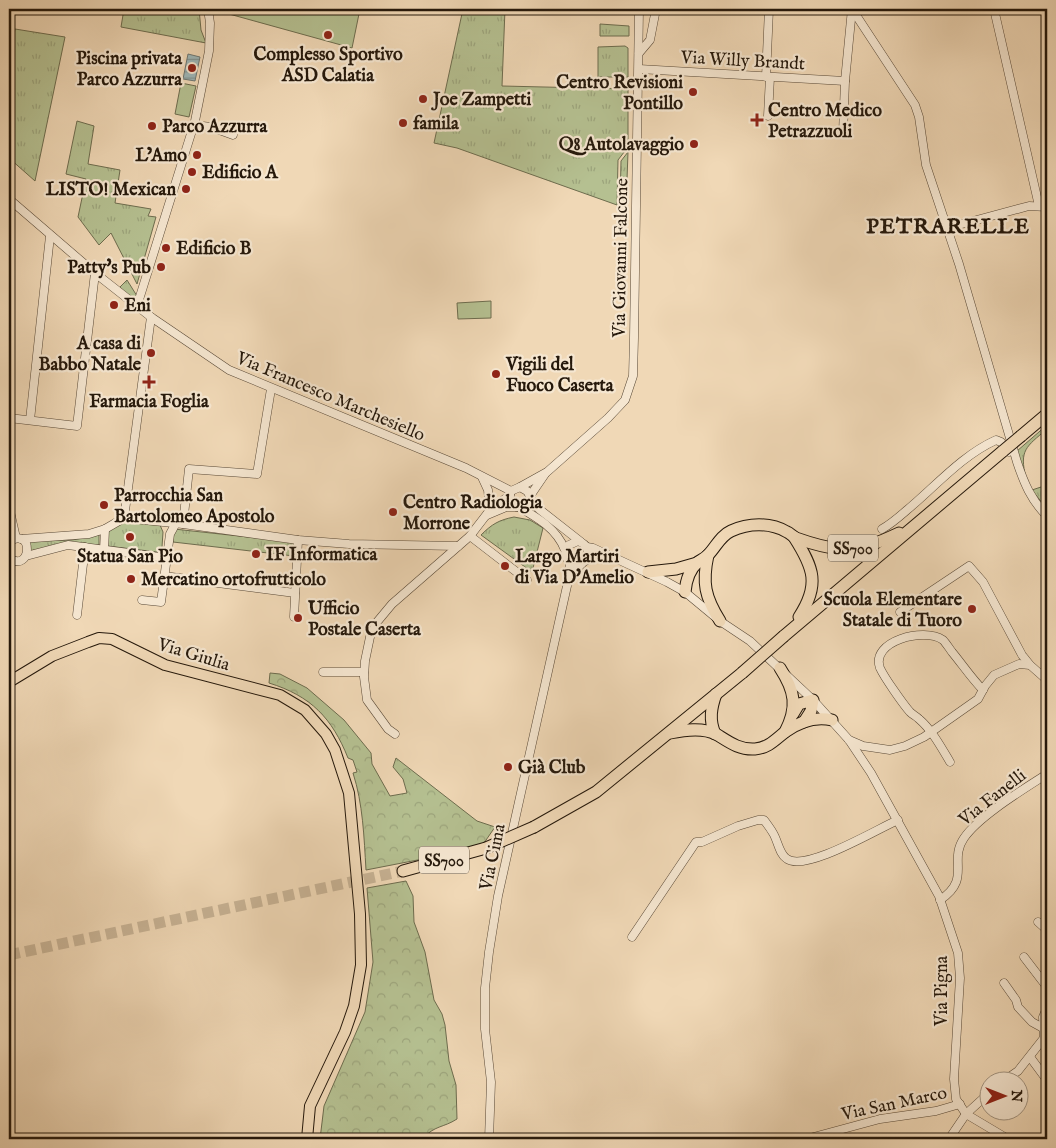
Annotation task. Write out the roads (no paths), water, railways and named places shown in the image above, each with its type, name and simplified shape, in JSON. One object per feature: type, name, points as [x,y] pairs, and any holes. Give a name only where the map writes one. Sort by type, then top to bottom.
[{"type":"highway","name":"SS700","points":[[403,871],[486,848],[534,827],[596,792],[742,673],[1047,414]]},
{"type":"highway","name":"SS700","points":[[685,592],[686,581],[690,571],[700,568],[717,542],[730,531],[746,526],[762,524],[776,527],[794,537],[842,549],[869,547],[910,529]]},
{"type":"highway","name":"SS700","points":[[788,633],[808,603],[813,581],[810,563],[794,537]]},
{"type":"highway","name":"SS700","points":[[648,572],[700,568]]},
{"type":"highway","points":[[700,568],[707,598],[720,621]]},
{"type":"highway","points":[[780,668],[790,683],[794,697],[791,721],[785,732]]},
{"type":"highway","points":[[715,734],[710,718],[716,694]]},
{"type":"highway","points":[[792,714],[799,704],[814,700]]},
{"type":"highway","points":[[803,722],[811,711],[814,700]]},
{"type":"highway","points":[[668,734],[685,730],[706,731],[743,749],[756,749],[771,743],[785,732],[803,722],[814,718],[832,720]]},
{"type":"main road","name":"Via Giulia","points":[[9,682],[52,656],[99,638],[112,639],[165,664],[196,674],[271,692],[292,701],[305,710],[326,734],[335,750],[349,793],[360,914],[361,965],[354,1006],[345,1032],[310,1106],[307,1139]]},
{"type":"street","points":[[204,9],[205,24],[209,30]]},
{"type":"street","points":[[137,306],[194,125],[209,51],[210,23],[208,9]]},
{"type":"street","name":"Via Giovanni Falcone","points":[[520,487],[546,472],[618,408],[629,392],[633,376],[639,9]]},
{"type":"street","points":[[639,54],[650,40],[656,9]]},
{"type":"street","points":[[768,116],[769,9]]},
{"type":"street","points":[[843,134],[845,81],[852,9]]},
{"type":"street","points":[[852,9],[915,105],[919,117],[926,165],[959,264],[1016,462],[1025,486],[1047,516]]},
{"type":"street","points":[[947,228],[1006,211],[1030,206],[1043,206],[994,9]]},
{"type":"street","name":"Via Willy Brandt","points":[[638,69],[845,81]]},
{"type":"street","points":[[194,125],[211,127],[233,134]]},
{"type":"street","name":"Via Francesco Marchesiello","points":[[9,199],[50,236],[151,317],[229,370],[271,389],[458,464],[510,493]]},
{"type":"street","points":[[159,208],[168,210]]},
{"type":"street","points":[[30,420],[50,236]]},
{"type":"street","points":[[9,418],[77,426],[95,273]]},
{"type":"street","points":[[124,518],[151,317]]},
{"type":"street","points":[[163,560],[171,530],[179,524],[189,469],[257,474],[271,389]]},
{"type":"street","points":[[882,529],[922,498],[957,464],[986,444],[996,440],[1001,442],[1016,462]]},
{"type":"street","name":"Via Giovanni Falcone","points":[[530,497],[546,472]]},
{"type":"street","points":[[482,477],[488,490],[489,512]]},
{"type":"street","points":[[395,734],[388,729],[367,700],[364,672],[370,637],[377,622],[392,604],[470,536],[489,512],[510,493],[520,487],[525,489],[539,509],[584,545],[588,553],[584,562]]},
{"type":"street","points":[[510,493],[510,501],[551,528],[562,541],[566,557],[573,564],[609,555]]},
{"type":"street","points":[[489,512],[527,504],[530,497]]},
{"type":"street","points":[[9,507],[13,540]]},
{"type":"street","points":[[13,540],[89,534],[105,529],[124,518],[298,540],[349,544],[458,546]]},
{"type":"street","points":[[142,600],[161,602],[166,531],[160,522]]},
{"type":"street","points":[[104,550],[105,529]]},
{"type":"street","points":[[470,536],[527,580]]},
{"type":"street","points":[[13,540],[24,542],[28,548],[26,556]]},
{"type":"street","points":[[294,618],[298,540]]},
{"type":"street","points":[[565,550],[571,543],[584,545],[648,572],[685,592],[720,621],[750,641],[814,700],[849,740],[871,772],[898,820],[830,853],[796,863],[787,859],[764,820],[749,822],[702,842],[696,842],[632,937]]},
{"type":"street","points":[[11,561],[68,545],[163,560]]},
{"type":"street","points":[[77,615],[85,547]]},
{"type":"street","name":"Via Cima","points":[[489,1139],[491,1082],[485,1029],[485,988],[489,952],[498,896],[567,586],[570,562]]},
{"type":"street","name":"Via Cima","points":[[567,586],[584,562]]},
{"type":"street","points":[[900,612],[969,566],[983,582],[1022,656],[1030,666],[1047,680]]},
{"type":"street","points":[[164,576],[295,592]]},
{"type":"street","points":[[950,762],[919,718],[909,710],[881,669],[879,660],[881,653],[903,637],[912,634],[934,636],[944,640],[984,690]]},
{"type":"street","points":[[849,740],[863,746],[890,750],[905,746],[930,732],[978,699],[994,675],[1019,664],[1030,666]]},
{"type":"street","points":[[323,672],[364,672]]},
{"type":"street","name":"Via Fanelli","points":[[940,900],[948,895],[958,880],[958,848],[968,833],[1012,798],[1047,774]]},
{"type":"street","name":"Via Pigna","points":[[898,820],[940,900],[958,953],[960,978],[954,1079],[956,1099],[966,1114]]},
{"type":"street","points":[[1038,922],[1047,930]]},
{"type":"street","points":[[1024,957],[1047,987]]},
{"type":"street","points":[[1004,983],[1016,1000],[1018,1007],[1032,1022],[1044,1028]]},
{"type":"street","points":[[1019,1070],[1044,1038],[1043,1018],[1047,1008]]},
{"type":"street","points":[[1030,1057],[1047,1080]]},
{"type":"street","points":[[948,1139],[966,1114],[978,1103]]},
{"type":"street","name":"Via San Marco","points":[[806,1139],[880,1119],[936,1111],[960,1104]]},
{"type":"street","points":[[966,1114],[1008,1139]]},
{"type":"street","points":[[1040,1139],[1047,1135]]},
{"type":"water","name":"Piscina privata Parco Azzurra","points":[[188,54],[200,57],[195,81],[183,79]]},
{"type":"tunnel","points":[[9,955],[403,871]]},
{"type":"place","name":"Complesso Sportivo ASD Calatia","points":[[328,35]]},
{"type":"place","name":"Piscina privata Parco Azzurra","points":[[192,68]]},
{"type":"place","name":"Centro Revisioni Pontillo","points":[[693,92]]},
{"type":"place","name":"Joe Zampetti","points":[[423,99]]},
{"type":"place","name":"Centro Medico Petrazzuoli","points":[[757,120]]},
{"type":"place","name":"famila","points":[[403,123]]},
{"type":"place","name":"Parco Azzurra","points":[[152,126]]},
{"type":"place","name":"Q8 Autolavaggio","points":[[694,144]]},
{"type":"place","name":"L’Amo","points":[[197,155]]},
{"type":"place","name":"Edificio A","points":[[192,172]]},
{"type":"place","name":"LISTO! Mexican","points":[[186,189]]},
{"type":"place","name":"Edificio B","points":[[166,248]]},
{"type":"place","name":"Patty's Pub","points":[[161,267]]},
{"type":"place","name":"Eni","points":[[114,305]]},
{"type":"place","name":"A casa di Babbo Natale","points":[[151,353]]},
{"type":"place","name":"Vigili del Fuoco Caserta","points":[[496,374]]},
{"type":"place","name":"Farmacia Foglia","points":[[149,382]]},
{"type":"place","name":"Parrocchia San Bartolomeo Apostolo","points":[[104,505]]},
{"type":"place","name":"Centro Radiologia Morrone","points":[[393,512]]},
{"type":"place","name":"Statua San Pio","points":[[130,537]]},
{"type":"place","name":"IF Informatica","points":[[256,554]]},
{"type":"place","name":"Largo Martiri di Via D'Amelio","points":[[505,566]]},
{"type":"place","name":"Mercatino ortofrutticolo","points":[[131,579]]},
{"type":"place","name":"Scuola Elementare Statale di Tuoro","points":[[972,609]]},
{"type":"place","name":"Ufficio Postale Caserta","points":[[298,618]]},
{"type":"place","name":"Già Club","points":[[508,767]]},
{"type":"district","name":"PETRARELLE","points":[[948,225]]}]
